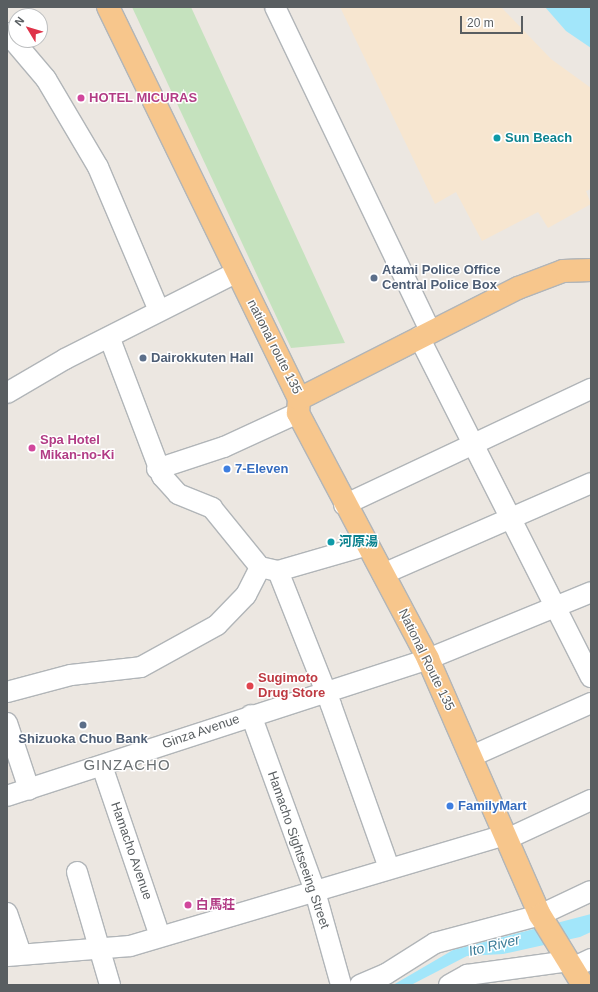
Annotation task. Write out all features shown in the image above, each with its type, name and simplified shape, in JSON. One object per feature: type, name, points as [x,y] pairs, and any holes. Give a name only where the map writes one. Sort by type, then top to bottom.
[{"type":"highway","name":"national route 135","points":[[108,7],[237,272],[299,406],[425,335],[518,288],[563,271],[591,270]]},
{"type":"highway","name":"National Route 135","points":[[299,406],[344,505],[368,546],[428,659],[508,836],[543,920],[575,964]]},
{"type":"street","points":[[275,7],[474,444],[509,518],[556,606],[591,677]]},
{"type":"street","points":[[7,33],[46,79],[98,167],[159,311]]},
{"type":"street","points":[[7,393],[65,359],[110,338],[159,311],[237,272]]},
{"type":"street","points":[[110,338],[157,469],[178,494],[212,508],[269,569],[326,692],[389,868]]},
{"type":"street","points":[[344,505],[591,389]]},
{"type":"street","points":[[157,469],[224,447],[299,406]]},
{"type":"street","points":[[383,574],[591,483]]},
{"type":"street","points":[[7,692],[71,675],[141,668],[217,625],[269,569],[368,546]]},
{"type":"street","name":"Ginza Avenue","points":[[7,796],[102,766],[251,715],[428,659],[591,592]]},
{"type":"street","points":[[472,756],[591,702]]},
{"type":"street","name":"Hamacho Sightseeing Street","points":[[251,715],[314,888],[341,985]]},
{"type":"street","points":[[7,723],[29,790]]},
{"type":"street","name":"Hamacho Avenue","points":[[102,766],[160,936]]},
{"type":"street","points":[[7,913],[14,955],[100,950],[160,936],[314,888],[508,836],[591,800]]},
{"type":"street","points":[[77,872],[110,985]]},
{"type":"street","points":[[360,985],[386,974],[442,941],[543,920],[591,891]]},
{"type":"street","points":[[449,985],[467,975],[575,964]]},
{"type":"green space","points":[[132,7],[191,7],[345,343],[291,348]]},
{"type":"sand","name":"Sun Beach","points":[[340,7],[501,7],[551,59],[591,88],[591,189],[586,191],[591,204],[548,228],[538,212],[482,241],[456,192],[435,204]]},
{"type":"water","points":[[545,7],[591,7],[591,48],[566,31]]},
{"type":"water","name":"Ito River","points":[[591,914],[591,932],[580,937],[503,954],[467,956],[411,985],[393,985],[453,950]]},
{"type":"place","name":"HOTEL MICURAS","points":[[81,98]]},
{"type":"place","name":"Sun Beach","points":[[497,138]]},
{"type":"place","name":"Atami Police Office Central Police Box","points":[[374,278]]},
{"type":"place","name":"Dairokkuten Hall","points":[[143,358]]},
{"type":"place","name":"Spa Hotel Mikan-no-Ki","points":[[32,448]]},
{"type":"place","name":"7-Eleven","points":[[227,469]]},
{"type":"place","name":"河原湯","points":[[331,542]]},
{"type":"place","name":"Sugimoto Drug Store","points":[[250,686]]},
{"type":"place","name":"Shizuoka Chuo Bank","points":[[83,725]]},
{"type":"place","name":"FamilyMart","points":[[450,806]]},
{"type":"place","name":"白馬荘","points":[[188,905]]},
{"type":"district","name":"GINZACHO","points":[[127,765]]}]
